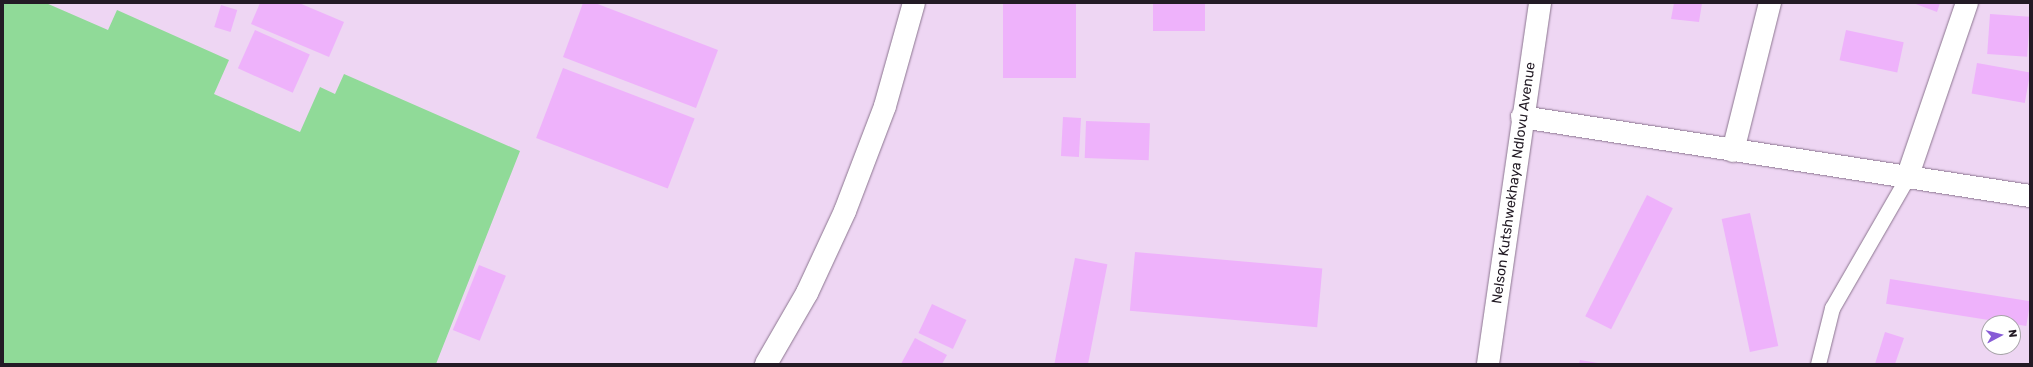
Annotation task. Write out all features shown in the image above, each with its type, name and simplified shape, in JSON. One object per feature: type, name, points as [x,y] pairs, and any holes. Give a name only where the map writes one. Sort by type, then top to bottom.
[{"type":"street","points":[[766,364],[808,293],[845,211],[885,106],[914,3]]},
{"type":"street","name":"Nelson Kutshwekhaya Ndlovu Avenue","points":[[1488,364],[1522,118],[1540,3]]},
{"type":"street","points":[[1733,151],[1770,3]]},
{"type":"street","points":[[1907,178],[1967,3]]},
{"type":"street","points":[[1522,118],[2030,196]]},
{"type":"lane","points":[[1818,364],[1832,308],[1907,178]]},
{"type":"green space","points":[[3,3],[46,3],[108,30],[117,10],[229,60],[214,94],[300,132],[320,87],[335,94],[344,74],[520,151],[436,364],[3,364]]},
{"type":"building","points":[[260,3],[299,3],[344,22],[329,57],[251,24]]},
{"type":"building","points":[[583,3],[595,3],[718,50],[696,108],[563,57]]},
{"type":"building","points":[[1003,3],[1076,3],[1076,78],[1003,78]]},
{"type":"building","points":[[1153,3],[1205,3],[1205,31],[1153,31]]},
{"type":"building","points":[[1674,3],[1702,3],[1699,22],[1671,19]]},
{"type":"building","points":[[1913,3],[1940,3],[1937,12]]},
{"type":"building","points":[[221,5],[237,10],[231,32],[214,27]]},
{"type":"building","points":[[1990,14],[2030,17],[2027,57],[1987,54]]},
{"type":"building","points":[[255,30],[310,54],[293,93],[238,68]]},
{"type":"building","points":[[1846,30],[1904,42],[1897,73],[1840,60]]},
{"type":"building","points":[[1977,63],[2030,72],[2025,103],[1972,94]]},
{"type":"building","points":[[563,68],[695,119],[668,189],[536,138]]},
{"type":"building","points":[[1063,117],[1081,118],[1079,157],[1061,156]]},
{"type":"building","points":[[1086,121],[1150,123],[1149,160],[1085,158]]},
{"type":"building","points":[[1647,195],[1673,208],[1611,329],[1585,316]]},
{"type":"building","points":[[1750,213],[1778,346],[1750,352],[1722,219]]},
{"type":"building","points":[[1135,252],[1322,268],[1317,327],[1130,311]]},
{"type":"building","points":[[1075,258],[1107,264],[1088,364],[1054,364]]},
{"type":"building","points":[[479,265],[506,276],[480,341],[453,330]]},
{"type":"building","points":[[1890,279],[2030,301],[2026,326],[2021,325],[2021,315],[1981,315],[1981,319],[1886,304]]},
{"type":"building","points":[[932,304],[966,320],[953,349],[918,333]]},
{"type":"building","points":[[1885,332],[1904,338],[1895,364],[1875,364]]},
{"type":"building","points":[[915,338],[947,355],[942,364],[901,364]]},
{"type":"building","points":[[1580,360],[1598,363],[1598,364],[1579,364]]}]
